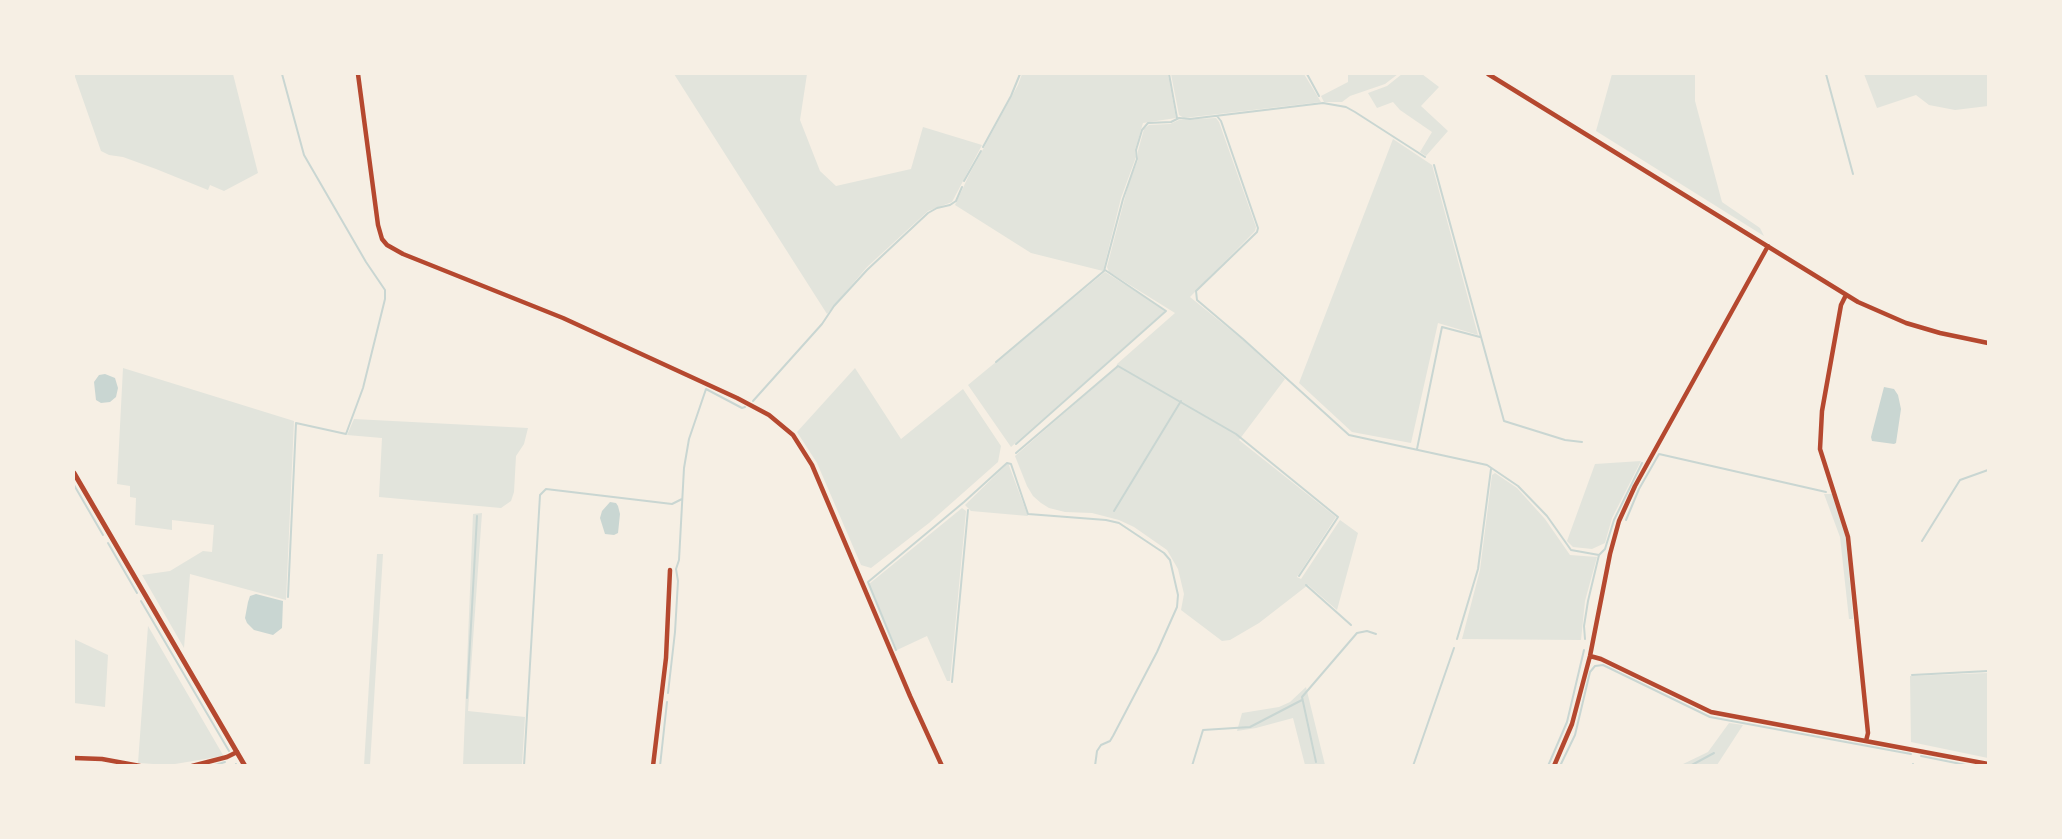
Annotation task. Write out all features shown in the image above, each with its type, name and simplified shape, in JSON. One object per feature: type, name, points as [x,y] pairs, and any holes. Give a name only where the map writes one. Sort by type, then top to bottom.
[{"type":"street","points":[[358,74],[378,225],[382,239],[387,245],[403,254],[563,318],[737,398],[769,415],[794,435],[812,465],[910,696],[942,765]]},
{"type":"street","points":[[1488,74],[1846,295],[1879,313],[1940,333],[1989,343]]},
{"type":"street","points":[[1554,765],[1572,724],[1590,656],[1610,554],[1619,521],[1635,486],[1768,246]]},
{"type":"street","points":[[1846,295],[1841,305],[1822,411],[1820,449],[1848,537],[1868,733],[1866,741]]},
{"type":"street","points":[[74,472],[245,765]]},
{"type":"street","points":[[653,765],[664,677],[670,570]]},
{"type":"street","points":[[1590,656],[1711,712],[1989,764]]},
{"type":"street","points":[[192,765],[227,757],[237,752]]},
{"type":"street","points":[[74,758],[102,759],[140,765]]},
{"type":"shaded area","points":[[74,74],[233,74],[258,173],[224,191],[210,185],[208,190],[156,169],[101,151]]},
{"type":"shaded area","points":[[674,74],[807,74],[800,120],[820,171],[836,186],[911,169],[923,127],[982,145],[952,202],[928,211],[867,267],[827,314]]},
{"type":"shaded area","points":[[1022,74],[1168,74],[1176,118],[1143,123],[1135,150],[1136,157],[1121,198],[1103,271],[1031,253],[955,205]]},
{"type":"shaded area","points":[[1171,74],[1304,74],[1321,102],[1184,118],[1179,115]]},
{"type":"shaded area","points":[[1348,74],[1398,74],[1385,84],[1350,96],[1342,102],[1324,102],[1321,96],[1348,82]]},
{"type":"shaded area","points":[[1402,74],[1422,74],[1439,87],[1421,106],[1448,131],[1426,156],[1420,152],[1432,132],[1400,110],[1393,102],[1377,108],[1368,93],[1387,86]]},
{"type":"shaded area","points":[[1612,74],[1695,74],[1695,101],[1722,202],[1760,228],[1764,236],[1596,131]]},
{"type":"shaded area","points":[[1864,74],[1988,74],[1988,106],[1955,110],[1929,105],[1916,95],[1877,108]]},
{"type":"shaded area","points":[[1216,118],[1256,227],[1255,231],[1190,297],[1243,340],[1285,379],[1239,440],[1336,517],[1297,577],[1301,579],[1340,520],[1358,533],[1337,610],[1308,585],[1259,623],[1230,640],[1222,641],[1181,610],[1184,594],[1178,569],[1167,550],[1134,527],[1119,520],[1092,513],[1065,512],[1049,508],[1033,496],[1015,456],[1175,313],[1109,272],[1107,267],[1129,182],[1138,160],[1144,129],[1149,125],[1170,124],[1179,120]]},
{"type":"shaded area","points":[[1393,139],[1432,165],[1478,335],[1438,323],[1411,443],[1352,432],[1299,383]]},
{"type":"shaded area","points":[[1105,272],[1164,309],[1164,312],[1011,447],[968,385]]},
{"type":"shaded area","points":[[123,368],[294,421],[286,600],[190,574],[184,648],[142,575],[170,571],[203,551],[212,552],[214,525],[172,520],[172,530],[135,525],[136,498],[130,497],[130,486],[117,484]]},
{"type":"shaded area","points":[[855,368],[901,439],[963,389],[1001,446],[998,462],[929,523],[871,568],[861,565],[817,463],[797,432]]},
{"type":"shaded area","points":[[105,374],[115,378],[118,388],[116,397],[110,402],[101,403],[96,400],[94,382],[99,375]]},
{"type":"shaded area","points":[[1884,387],[1894,389],[1901,409],[1894,444],[1872,441],[1871,437]]},
{"type":"shaded area","points":[[354,419],[528,428],[524,444],[516,456],[514,492],[511,501],[501,508],[379,497],[382,438],[347,435]]},
{"type":"shaded area","points":[[1641,461],[1612,518],[1605,543],[1592,549],[1573,547],[1567,541],[1595,464]]},
{"type":"shaded area","points":[[1008,463],[1028,516],[971,511],[965,505]]},
{"type":"shaded area","points":[[1495,473],[1517,488],[1545,519],[1570,555],[1597,557],[1585,601],[1581,640],[1462,639],[1480,570],[1492,475]]},
{"type":"shaded area","points":[[1824,494],[1832,494],[1846,537],[1853,619],[1849,619],[1840,537]]},
{"type":"shaded area","points":[[610,502],[616,503],[620,514],[618,533],[614,535],[605,534],[600,518],[602,511]]},
{"type":"shaded area","points":[[962,508],[966,511],[950,681],[947,681],[927,636],[897,650],[869,584]]},
{"type":"shaded area","points":[[482,513],[468,711],[525,717],[522,765],[463,765],[473,514]]},
{"type":"shaded area","points":[[377,554],[383,554],[370,765],[364,765]]},
{"type":"shaded area","points":[[256,594],[283,601],[282,628],[273,635],[254,630],[247,623],[245,618],[248,602],[250,596]]},
{"type":"shaded area","points":[[148,626],[223,756],[169,765],[138,763]]},
{"type":"shaded area","points":[[74,639],[108,655],[105,707],[74,703]]},
{"type":"shaded area","points":[[1988,673],[1988,758],[1911,742],[1910,676]]},
{"type":"shaded area","points":[[1306,687],[1325,765],[1305,765],[1293,718],[1237,731],[1242,713],[1279,707],[1290,702]]},
{"type":"shaded area","points":[[1729,723],[1743,725],[1717,765],[1681,765],[1708,752]]},
{"type":"waterway","points":[[282,74],[304,155],[366,262],[385,290],[385,299],[363,388],[346,434],[296,423],[288,597]]},
{"type":"waterway","points":[[983,147],[1011,96],[1020,74]]},
{"type":"waterway","points":[[1169,74],[1177,118]]},
{"type":"waterway","points":[[1307,74],[1319,96]]},
{"type":"waterway","points":[[1826,74],[1853,174]]},
{"type":"waterway","points":[[996,362],[1104,271],[1123,199],[1137,159],[1136,150],[1142,130],[1148,123],[1323,103],[1346,107],[1425,157]]},
{"type":"waterway","points":[[1217,116],[1221,121],[1258,228],[1257,232],[1196,291],[1197,300],[1349,435],[1487,465],[1518,486],[1547,516],[1571,550],[1599,555],[1588,601],[1584,626],[1585,639]]},
{"type":"waterway","points":[[964,181],[981,151]]},
{"type":"waterway","points":[[1434,165],[1504,421],[1565,440],[1582,442]]},
{"type":"waterway","points":[[753,401],[867,270],[928,213],[956,201],[962,187]]},
{"type":"waterway","points":[[1016,444],[1166,311],[1105,270]]},
{"type":"waterway","points":[[1417,449],[1442,327],[1480,337]]},
{"type":"waterway","points":[[1016,453],[1118,366],[1236,434],[1338,517],[1299,576]]},
{"type":"waterway","points":[[668,693],[675,632],[678,581],[676,569],[679,560],[684,468],[689,439],[706,389],[742,408],[745,407]]},
{"type":"waterway","points":[[1114,511],[1181,401]]},
{"type":"waterway","points":[[1626,520],[1639,489],[1659,454],[1826,492]]},
{"type":"waterway","points":[[896,650],[868,582],[1007,463],[1011,464],[1028,514],[1119,523],[1164,553],[1170,560],[1178,595],[1177,607],[1157,652],[1113,736],[1097,751],[1095,766]]},
{"type":"waterway","points":[[1599,555],[1605,549],[1614,520],[1642,463]]},
{"type":"waterway","points":[[1457,639],[1478,569],[1491,469]]},
{"type":"waterway","points":[[1922,541],[1960,480],[1988,470]]},
{"type":"waterway","points":[[74,485],[103,535]]},
{"type":"waterway","points":[[524,766],[540,495],[546,489],[672,504],[682,499]]},
{"type":"waterway","points":[[952,682],[968,510]]},
{"type":"waterway","points":[[467,698],[477,516]]},
{"type":"waterway","points":[[108,543],[137,593]]},
{"type":"waterway","points":[[1306,585],[1351,625]]},
{"type":"waterway","points":[[141,601],[229,751]]},
{"type":"waterway","points":[[1316,762],[1302,697],[1357,633],[1367,631],[1376,634]]},
{"type":"waterway","points":[[1413,766],[1454,648]]},
{"type":"waterway","points":[[1548,766],[1567,722],[1584,650]]},
{"type":"waterway","points":[[1560,766],[1575,735],[1590,672],[1595,666],[1603,665],[1710,717],[1911,754]]},
{"type":"waterway","points":[[1912,675],[1988,671]]},
{"type":"waterway","points":[[1192,766],[1203,730],[1250,727],[1302,700]]},
{"type":"waterway","points":[[660,766],[667,702]]},
{"type":"waterway","points":[[1690,766],[1714,753]]},
{"type":"waterway","points":[[1921,756],[1971,766]]},
{"type":"waterway","points":[[212,766],[225,762]]}]
